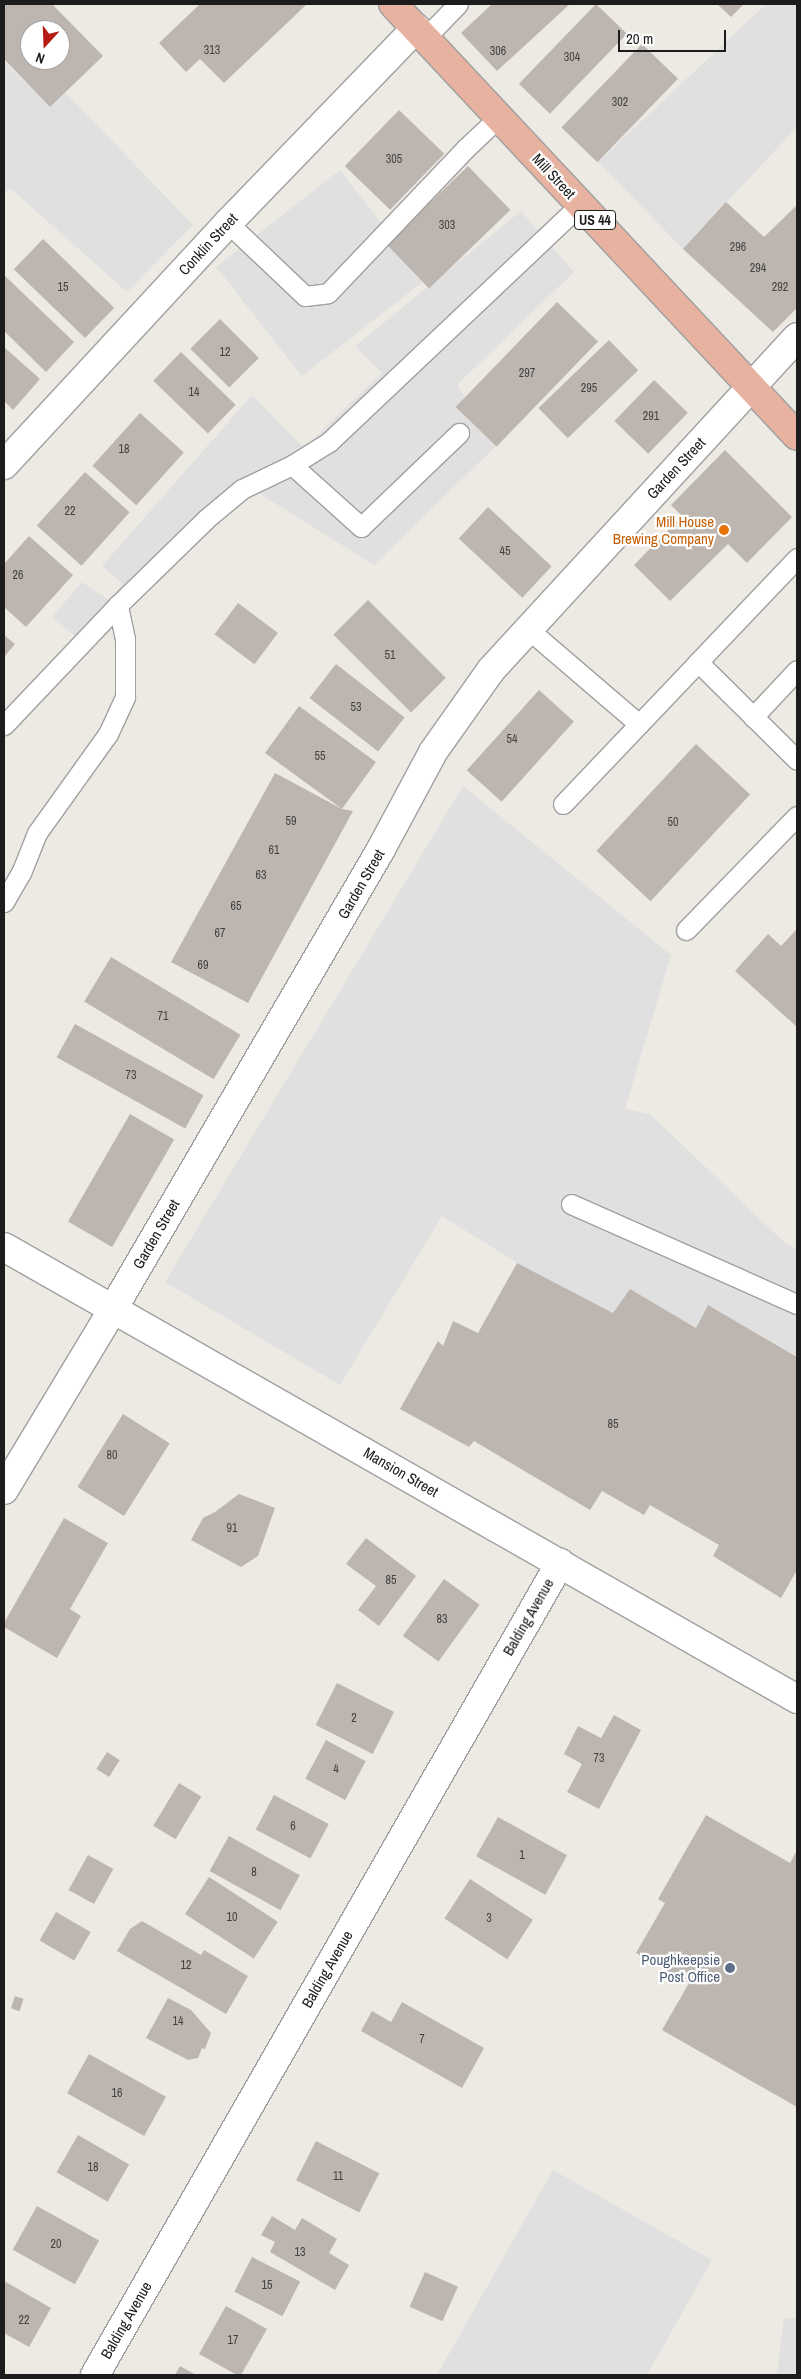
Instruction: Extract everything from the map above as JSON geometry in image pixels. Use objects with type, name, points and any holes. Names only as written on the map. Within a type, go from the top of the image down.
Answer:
[{"type":"highway","name":"Mill Street","points":[[408,17],[797,436]]},
{"type":"street","name":"Conklin Street","points":[[4,465],[228,223],[408,17]]},
{"type":"street","name":"Garden Street","points":[[4,1490],[113,1308],[380,851],[433,752],[491,670],[797,337]]},
{"type":"street","name":"Mansion Street","points":[[4,1246],[797,1699]]},
{"type":"street","name":"Balding Avenue","points":[[95,2375],[560,1563]]},
{"type":"lane","points":[[408,17],[458,4]]},
{"type":"lane","points":[[228,223],[305,296],[328,293],[466,148],[499,117]]},
{"type":"lane","points":[[4,725],[118,605],[206,519],[242,489],[292,465],[329,442],[581,204]]},
{"type":"lane","points":[[292,465],[361,527],[459,433]]},
{"type":"lane","points":[[563,804],[797,558]]},
{"type":"lane","points":[[4,902],[21,873],[37,833],[108,734],[125,697],[125,639],[118,605]]},
{"type":"lane","points":[[528,629],[639,724]]},
{"type":"lane","points":[[698,662],[797,760]]},
{"type":"lane","points":[[753,717],[797,670]]},
{"type":"lane","points":[[686,930],[797,816]]},
{"type":"lane","points":[[571,1204],[797,1304]]},
{"type":"shaded area","points":[[766,4],[797,4],[797,127],[683,249],[598,162]]},
{"type":"shaded area","points":[[4,62],[50,107],[65,92],[193,225],[127,292],[10,188],[4,193]]},
{"type":"shaded area","points":[[340,170],[426,280],[302,376],[216,267]]},
{"type":"shaded area","points":[[521,211],[574,272],[457,385],[496,446],[374,565],[254,490],[89,648],[52,617],[82,582],[110,601],[122,583],[102,566],[252,395],[304,448],[382,373],[355,346]]},
{"type":"shaded area","points":[[463,786],[671,955],[625,1109],[650,1114],[785,1243],[797,1249],[797,1356],[708,1305],[696,1328],[630,1289],[613,1313],[517,1263],[442,1216],[340,1385],[165,1282]]},
{"type":"shaded area","points":[[553,2170],[712,2260],[647,2375],[437,2375]]},
{"type":"shaded area","points":[[784,2318],[797,2319],[797,2375],[777,2375]]},
{"type":"building","points":[[4,4],[52,4],[68,20],[20,20],[20,70],[70,70],[70,22],[103,56],[50,107],[4,59]]},
{"type":"building","points":[[200,4],[307,4],[224,83],[200,59],[186,72],[159,43]]},
{"type":"building","points":[[492,4],[570,4],[497,71],[461,33]]},
{"type":"building","points":[[596,4],[627,34],[550,114],[519,84]]},
{"type":"building","points":[[717,4],[744,4],[731,17]]},
{"type":"building","points":[[642,44],[678,79],[597,162],[561,127]]},
{"type":"building","points":[[399,110],[444,154],[390,210],[345,166]]},
{"type":"building","points":[[468,166],[510,210],[429,288],[387,244]]},
{"type":"building","points":[[726,202],[764,237],[797,205],[797,308],[773,332],[683,249]]},
{"type":"building","points":[[43,239],[114,308],[85,338],[14,269]]},
{"type":"building","points":[[4,275],[74,342],[46,372],[4,331]]},
{"type":"building","points":[[557,302],[598,342],[497,447],[456,407]]},
{"type":"building","points":[[220,319],[259,358],[229,388],[190,349]]},
{"type":"building","points":[[609,340],[638,370],[568,438],[539,408]]},
{"type":"building","points":[[4,347],[40,379],[13,410],[4,401]]},
{"type":"building","points":[[181,352],[236,405],[208,434],[153,381]]},
{"type":"building","points":[[654,380],[688,413],[648,454],[614,421]]},
{"type":"building","points":[[140,413],[184,452],[136,505],[92,466]]},
{"type":"building","name":"Mill House Brewing Company","points":[[725,450],[792,517],[747,563],[728,544],[670,601],[634,565],[682,516],[671,505]]},
{"type":"building","points":[[85,472],[130,512],[81,566],[37,526]]},
{"type":"building","points":[[488,507],[552,566],[522,598],[459,538]]},
{"type":"building","points":[[29,536],[73,575],[26,627],[4,607],[4,564]]},
{"type":"building","points":[[368,600],[446,678],[411,712],[333,635]]},
{"type":"building","points":[[238,603],[278,633],[254,664],[215,634]]},
{"type":"building","points":[[4,635],[15,644],[4,657]]},
{"type":"building","points":[[336,664],[405,718],[378,751],[310,698]]},
{"type":"building","points":[[539,690],[574,721],[502,802],[467,770]]},
{"type":"building","points":[[299,706],[376,762],[342,809],[265,753]]},
{"type":"building","points":[[696,744],[750,794],[651,901],[596,851]]},
{"type":"building","points":[[275,773],[342,809],[353,811],[248,1003],[171,962]]},
{"type":"building","points":[[797,929],[797,1027],[735,971],[768,934],[781,946]]},
{"type":"building","points":[[111,957],[240,1035],[214,1079],[84,1002]]},
{"type":"building","points":[[75,1024],[204,1095],[185,1129],[57,1057]]},
{"type":"building","points":[[130,1114],[174,1140],[112,1247],[68,1221]]},
{"type":"building","points":[[517,1263],[613,1313],[630,1289],[696,1328],[708,1305],[797,1357],[797,1570],[781,1598],[713,1556],[719,1545],[650,1505],[644,1515],[602,1491],[590,1510],[474,1441],[469,1447],[400,1409],[438,1341],[443,1346],[453,1321],[478,1333]]},
{"type":"building","points":[[123,1414],[170,1443],[124,1516],[77,1487]]},
{"type":"building","points":[[239,1494],[275,1508],[258,1556],[241,1567],[191,1540],[203,1518],[215,1512]]},
{"type":"building","points":[[64,1518],[108,1543],[70,1609],[81,1616],[57,1658],[4,1627],[4,1623]]},
{"type":"building","points":[[366,1538],[416,1576],[379,1626],[358,1610],[376,1586],[346,1564]]},
{"type":"building","points":[[444,1579],[480,1605],[438,1661],[403,1636]]},
{"type":"building","points":[[337,1683],[394,1712],[373,1754],[316,1725]]},
{"type":"building","points":[[614,1715],[641,1730],[599,1809],[567,1792],[582,1764],[564,1754],[578,1726],[601,1738]]},
{"type":"building","points":[[326,1740],[366,1761],[345,1800],[305,1779]]},
{"type":"building","points":[[107,1752],[120,1760],[109,1777],[96,1769]]},
{"type":"building","points":[[179,1783],[201,1796],[176,1839],[153,1826]]},
{"type":"building","points":[[274,1795],[329,1824],[310,1859],[256,1829]]},
{"type":"building","name":"Poughkeepsie Post Office","points":[[706,1815],[790,1863],[797,1850],[797,2107],[662,2030],[689,1983],[636,1953],[665,1903],[658,1899]]},
{"type":"building","points":[[498,1817],[567,1855],[545,1895],[476,1856]]},
{"type":"building","points":[[229,1836],[300,1875],[280,1910],[210,1871]]},
{"type":"building","points":[[88,1855],[113,1869],[94,1904],[69,1890]]},
{"type":"building","points":[[209,1877],[278,1922],[254,1959],[185,1914]]},
{"type":"building","points":[[470,1879],[533,1920],[507,1959],[444,1918]]},
{"type":"building","points":[[56,1912],[91,1932],[74,1961],[40,1941]]},
{"type":"building","points":[[142,1921],[201,1955],[204,1950],[248,1976],[226,2014],[117,1951],[130,1929]]},
{"type":"building","points":[[15,1996],[24,1999],[20,2011],[11,2008]]},
{"type":"building","points":[[168,1998],[191,2010],[211,2033],[205,2049],[202,2048],[198,2058],[188,2060],[146,2038]]},
{"type":"building","points":[[402,2002],[484,2048],[462,2088],[361,2031],[372,2011],[391,2022]]},
{"type":"building","points":[[89,2054],[166,2097],[144,2136],[67,2093]]},
{"type":"building","points":[[78,2135],[129,2164],[108,2202],[57,2172]]},
{"type":"building","points":[[316,2141],[379,2173],[359,2212],[296,2180]]},
{"type":"building","points":[[37,2206],[99,2240],[75,2284],[13,2250]]},
{"type":"building","points":[[272,2216],[295,2230],[302,2218],[337,2239],[329,2253],[349,2265],[335,2290],[270,2252],[275,2242],[261,2235]]},
{"type":"building","points":[[252,2257],[300,2282],[282,2316],[234,2292]]},
{"type":"building","points":[[425,2272],[458,2287],[442,2321],[410,2307]]},
{"type":"building","points":[[4,2281],[51,2308],[29,2347],[4,2333]]},
{"type":"building","points":[[226,2306],[267,2329],[241,2375],[237,2375],[199,2354]]},
{"type":"building","points":[[180,2366],[196,2375],[175,2375]]},
{"type":"place","name":"Mill House Brewing Company","points":[[724,530]]},
{"type":"place","name":"Poughkeepsie Post Office","points":[[730,1968]]}]
